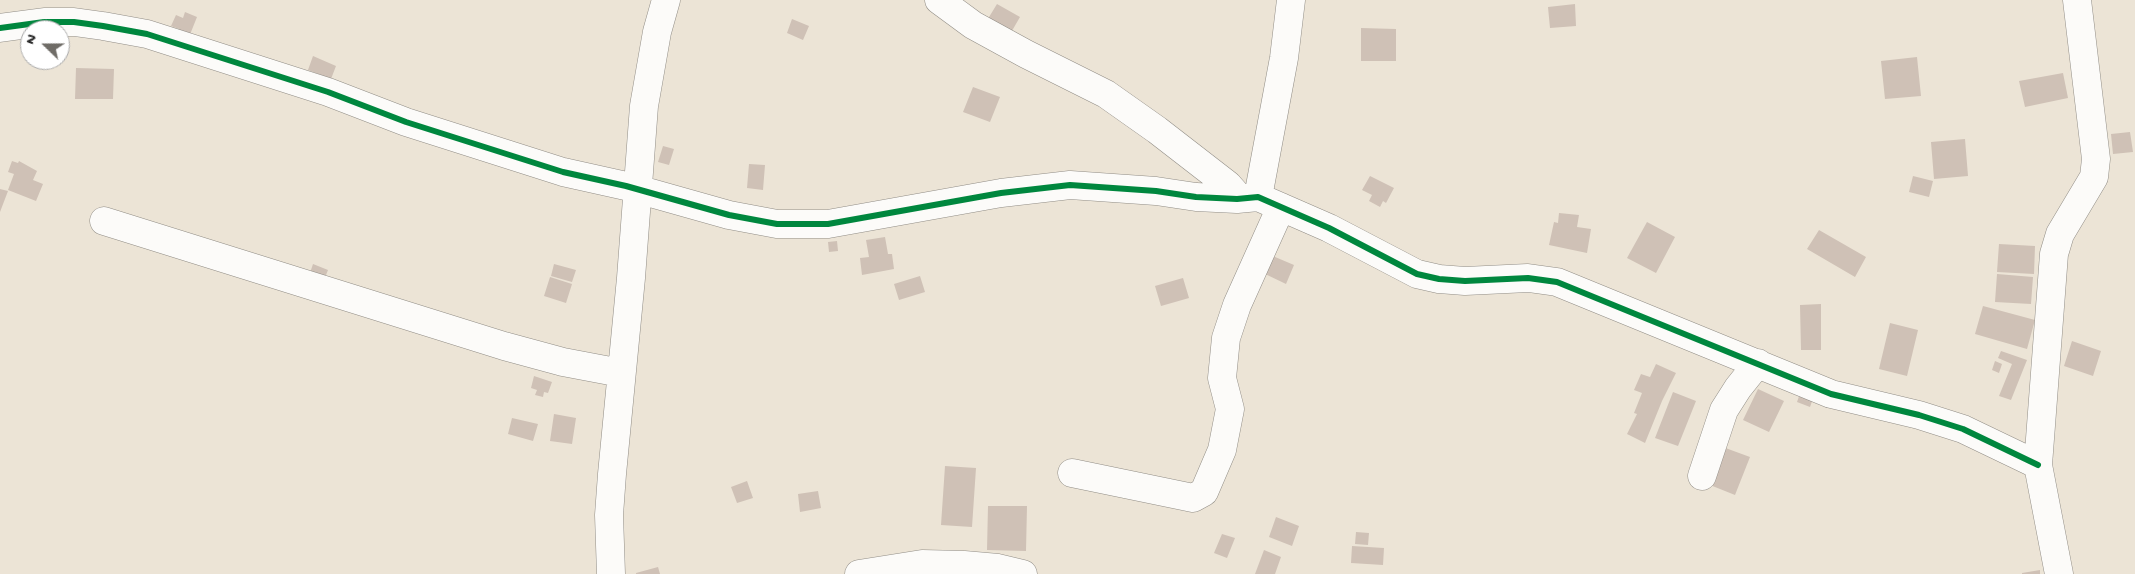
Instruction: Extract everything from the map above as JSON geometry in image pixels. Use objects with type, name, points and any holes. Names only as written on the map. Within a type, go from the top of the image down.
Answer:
[{"type":"street","points":[[611,574],[609,515],[644,106],[657,32],[666,0]]},
{"type":"street","points":[[939,0],[988,33],[1106,94],[1157,130],[1228,185],[1235,193],[1329,228],[1417,274],[1439,279],[1465,281],[1528,278],[1556,282],[1831,394],[1866,404],[1919,415],[1963,429],[2038,466]]},
{"type":"street","points":[[1072,473],[1193,498],[1204,492],[1222,450],[1230,409],[1222,378],[1226,338],[1237,305],[1259,201],[1284,58],[1292,0]]},
{"type":"street","points":[[2059,574],[2038,466],[2054,254],[2060,234],[2094,177],[2096,160],[2077,0]]},
{"type":"street","points":[[0,28],[44,22],[74,22],[147,34],[328,92],[406,122],[562,172],[638,190],[729,215],[777,224],[828,224],[1001,193],[1070,185],[1102,186],[1196,197],[1259,201]]},
{"type":"street","points":[[104,221],[478,338],[563,362],[621,373]]},
{"type":"street","points":[[1702,476],[1724,410],[1738,388],[1758,363]]},
{"type":"street","points":[[859,574],[922,564],[964,564],[998,568],[1023,574]]},
{"type":"building","points":[[997,4],[1020,17],[1009,36],[986,22]]},
{"type":"building","points":[[1575,4],[1576,26],[1550,28],[1548,7]]},
{"type":"building","points":[[185,12],[197,17],[189,37],[177,33],[179,29],[171,26],[176,15],[183,18]]},
{"type":"building","points":[[792,19],[809,26],[803,40],[787,33]]},
{"type":"building","points":[[1361,28],[1396,29],[1396,61],[1361,61]]},
{"type":"building","points":[[313,56],[336,66],[331,79],[308,70]]},
{"type":"building","points":[[1917,57],[1921,96],[1885,99],[1881,61]]},
{"type":"building","points":[[76,68],[114,69],[113,99],[75,99]]},
{"type":"building","points":[[2063,73],[2068,98],[2025,107],[2019,81]]},
{"type":"building","points":[[973,87],[1000,97],[990,122],[963,112]]},
{"type":"building","points":[[2130,132],[2133,152],[2113,154],[2111,134]]},
{"type":"building","points":[[1965,139],[1968,176],[1934,179],[1931,142]]},
{"type":"building","points":[[663,146],[674,149],[669,165],[658,162]]},
{"type":"building","points":[[12,161],[18,163],[19,161],[37,171],[33,180],[43,184],[36,201],[8,190],[14,174],[8,172]]},
{"type":"building","points":[[749,164],[765,165],[763,190],[747,188]]},
{"type":"building","points":[[1370,176],[1394,188],[1386,203],[1383,201],[1380,207],[1369,201],[1372,195],[1362,190]]},
{"type":"building","points":[[1913,176],[1933,181],[1929,197],[1909,192]]},
{"type":"building","points":[[0,189],[8,191],[0,212]]},
{"type":"building","points":[[1559,213],[1579,215],[1577,227],[1591,229],[1587,253],[1549,245],[1554,222],[1558,223]]},
{"type":"building","points":[[1647,222],[1675,237],[1656,273],[1627,258]]},
{"type":"building","points":[[1819,230],[1866,257],[1855,277],[1807,249]]},
{"type":"building","points":[[885,237],[888,254],[892,254],[894,269],[862,275],[860,258],[869,257],[866,240]]},
{"type":"building","points":[[837,241],[838,251],[829,252],[828,242]]},
{"type":"building","points":[[1999,244],[2035,246],[2034,274],[1997,272]]},
{"type":"building","points":[[1268,254],[1294,265],[1286,284],[1261,272]]},
{"type":"building","points":[[313,264],[328,270],[322,285],[308,279]]},
{"type":"building","points":[[554,264],[576,270],[572,282],[551,276]]},
{"type":"building","points":[[1997,274],[2033,277],[2031,304],[1995,302]]},
{"type":"building","points":[[920,276],[925,292],[899,300],[894,284]]},
{"type":"building","points":[[550,277],[572,284],[566,303],[544,296]]},
{"type":"building","points":[[1183,278],[1189,298],[1161,306],[1155,286]]},
{"type":"building","points":[[1821,304],[1821,350],[1801,350],[1800,305]]},
{"type":"building","points":[[1983,306],[2035,320],[2027,349],[1975,334]]},
{"type":"building","points":[[1890,323],[1918,330],[1907,376],[1879,369]]},
{"type":"building","points":[[2072,341],[2101,351],[2093,376],[2064,366]]},
{"type":"building","points":[[2001,351],[2027,360],[2011,400],[1999,396],[2012,364],[1998,358]]},
{"type":"building","points":[[1995,361],[2002,364],[1999,373],[1992,370]]},
{"type":"building","points":[[1656,364],[1676,373],[1645,443],[1627,434],[1637,414],[1634,413],[1642,393],[1634,390],[1641,374],[1650,377]]},
{"type":"building","points":[[534,376],[552,382],[548,393],[544,392],[543,397],[535,395],[537,390],[531,388]]},
{"type":"building","points":[[1802,388],[1815,393],[1810,407],[1797,402]]},
{"type":"building","points":[[1758,389],[1784,401],[1769,432],[1743,420]]},
{"type":"building","points":[[1673,392],[1696,401],[1678,446],[1655,438]]},
{"type":"building","points":[[554,414],[576,418],[572,444],[550,441]]},
{"type":"building","points":[[512,418],[538,424],[533,441],[508,434]]},
{"type":"building","points":[[1720,446],[1750,457],[1735,495],[1705,483]]},
{"type":"building","points":[[945,466],[976,468],[972,527],[941,525]]},
{"type":"building","points":[[747,481],[753,498],[737,503],[731,487]]},
{"type":"building","points":[[818,491],[821,508],[800,512],[798,494]]},
{"type":"building","points":[[988,506],[1027,506],[1026,551],[987,550]]},
{"type":"building","points":[[1276,517],[1299,526],[1292,546],[1269,537]]},
{"type":"building","points":[[1356,532],[1369,533],[1368,545],[1355,544]]},
{"type":"building","points":[[1222,534],[1235,538],[1227,558],[1214,553]]},
{"type":"building","points":[[1352,546],[1384,548],[1383,565],[1351,563]]},
{"type":"building","points":[[1264,550],[1281,557],[1275,574],[1255,574]]},
{"type":"building","points":[[658,567],[660,574],[636,574],[636,573]]},
{"type":"building","points":[[2040,570],[2040,574],[2022,574],[2022,573]]},
{"type":"cycle path","points":[[0,28],[44,22],[74,22],[147,34],[328,92],[406,122],[563,172],[626,186],[729,215],[777,224],[828,224],[1001,193],[1070,185],[1156,191],[1196,197],[1237,199],[1258,197],[1329,228],[1417,274],[1439,279],[1465,281],[1528,278],[1557,282],[1831,394],[1919,415],[1963,429],[2038,465]]}]
